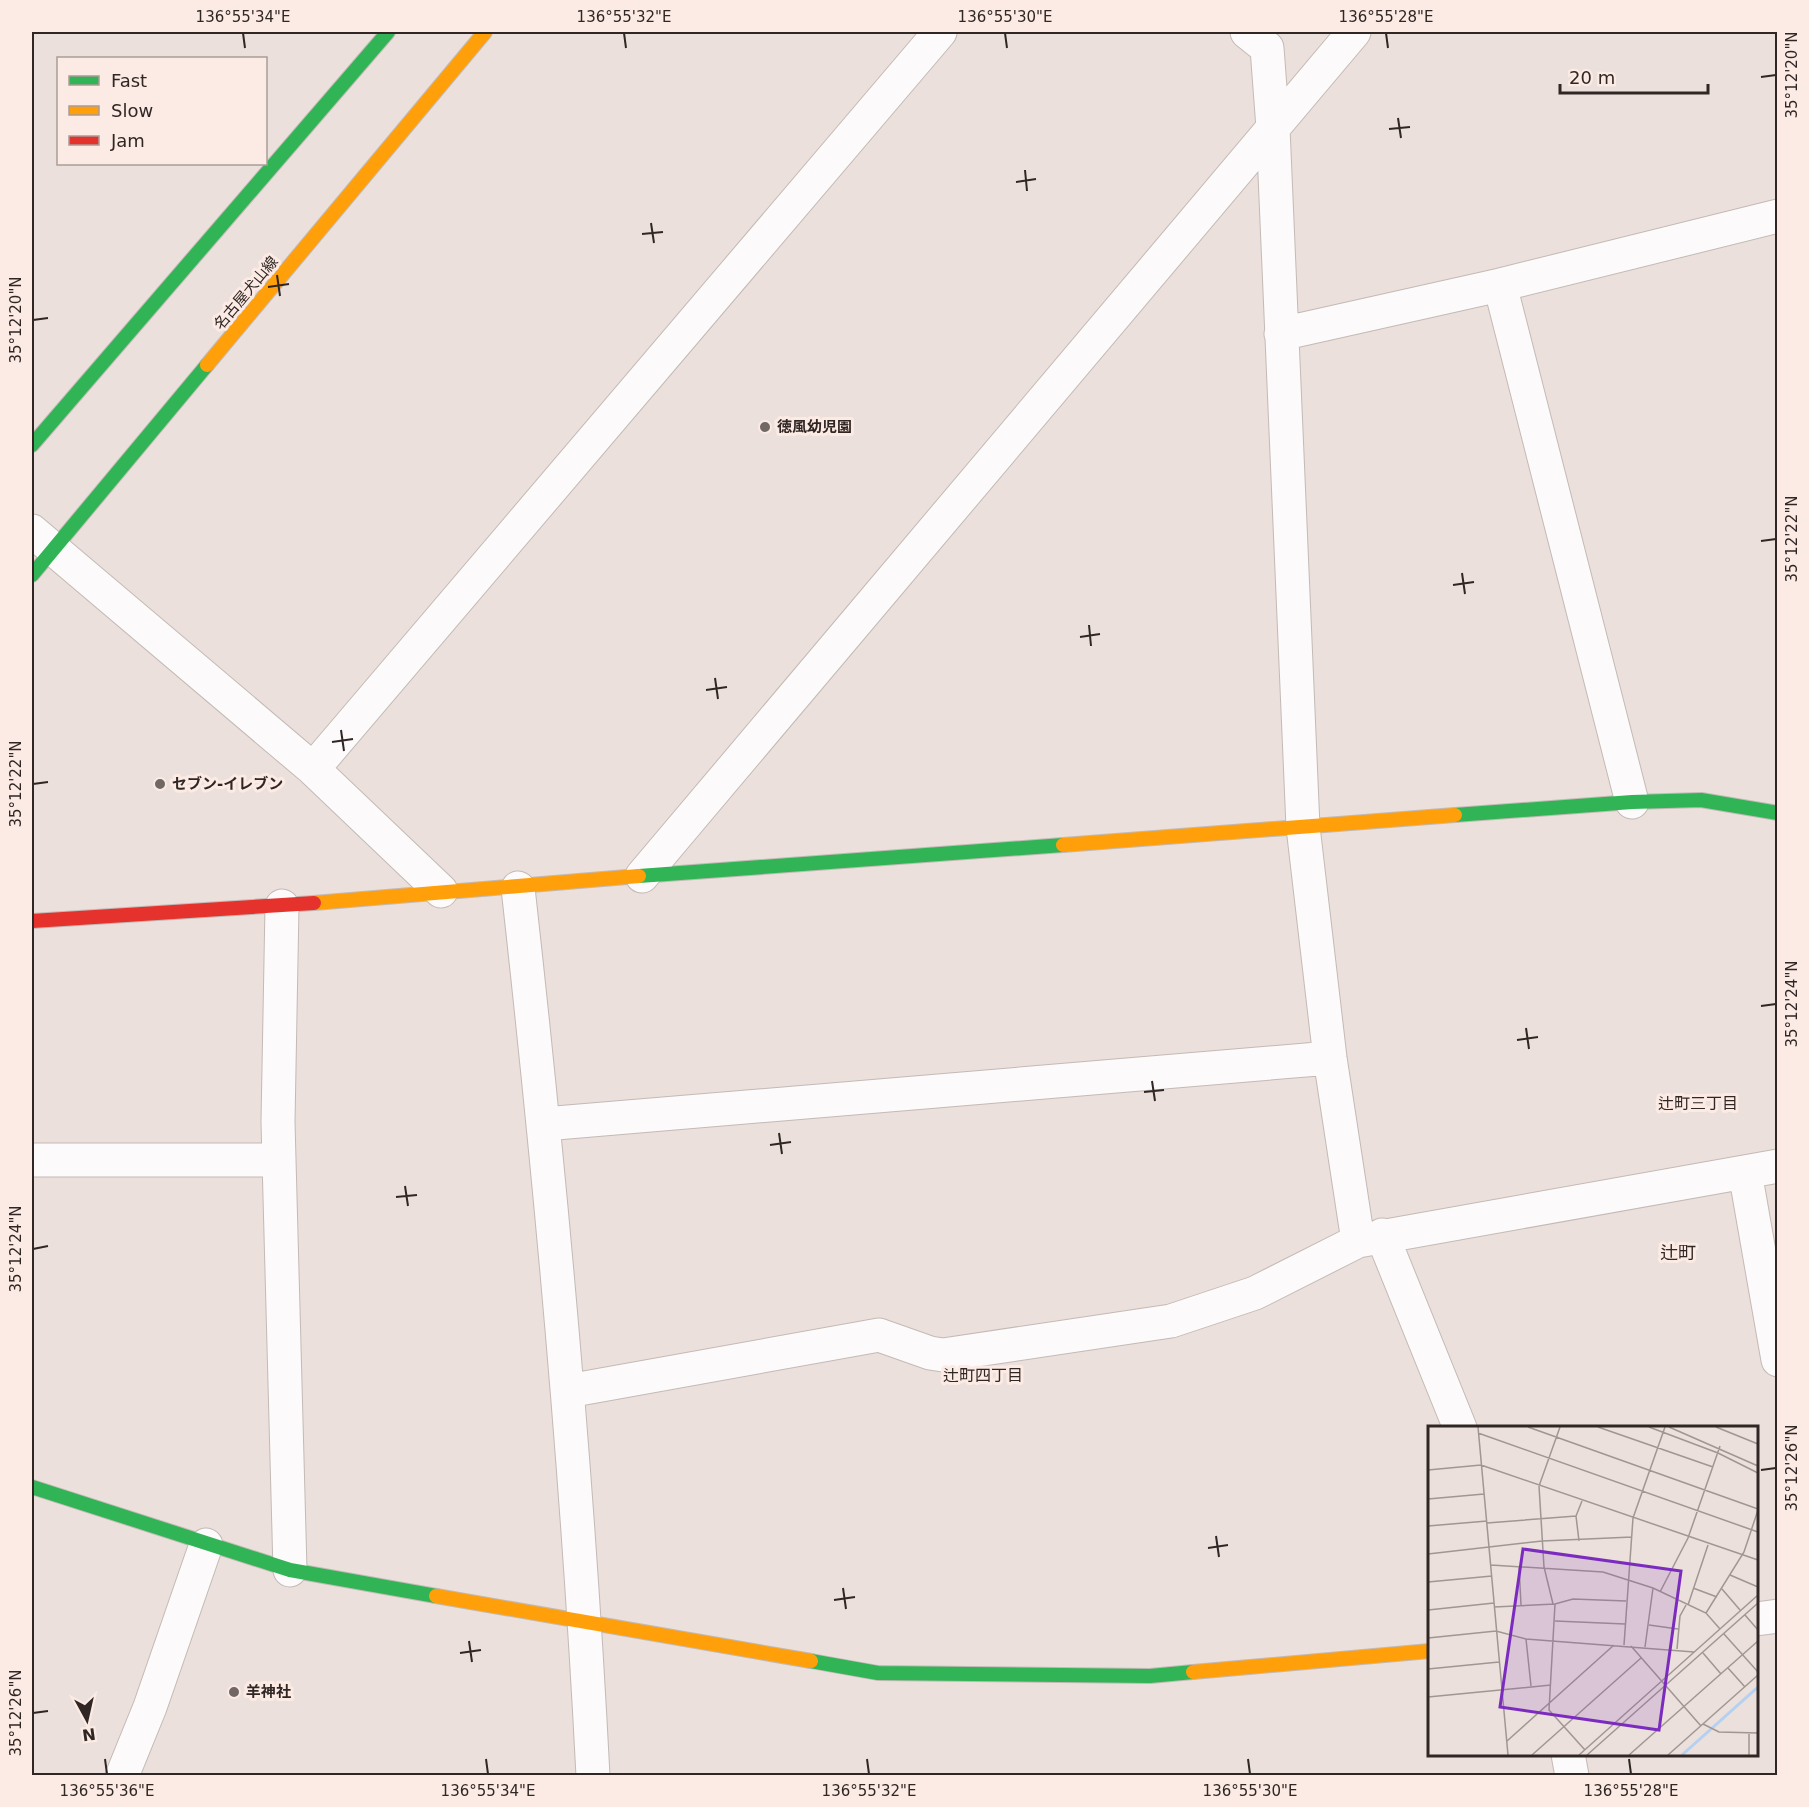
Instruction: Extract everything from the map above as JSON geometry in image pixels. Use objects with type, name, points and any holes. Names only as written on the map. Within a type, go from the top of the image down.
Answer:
[{"type":"street","points":[[32,445],[388,32]]},
{"type":"street","name":"名古屋犬山線","points":[[32,575],[43,540],[485,32]]},
{"type":"street","points":[[313,769],[940,32]]},
{"type":"street","points":[[1247,32],[1267,48],[1273,128],[1303,827],[1330,1058],[1370,1238],[1459,1426]]},
{"type":"street","points":[[642,876],[1354,32]]},
{"type":"street","points":[[1281,334],[1500,285],[1778,216]]},
{"type":"street","points":[[1500,285],[1632,802]]},
{"type":"street","points":[[43,540],[313,769],[441,891]]},
{"type":"street","points":[[32,921],[282,906],[441,891],[519,888],[642,876],[1632,802],[1701,800],[1778,813]]},
{"type":"street","points":[[519,888],[544,1124],[568,1391],[585,1622],[593,1776]]},
{"type":"street","points":[[282,906],[279,1160],[290,1570]]},
{"type":"street","points":[[544,1124],[1330,1058]]},
{"type":"street","points":[[32,1160],[279,1160]]},
{"type":"street","points":[[568,1391],[879,1335],[930,1353],[943,1355],[1171,1321],[1255,1293],[1370,1238],[1778,1166]]},
{"type":"street","points":[[1745,1172],[1778,1360]]},
{"type":"street","points":[[32,1487],[206,1545],[290,1570],[878,1673],[1150,1676],[1428,1651]]},
{"type":"street","points":[[122,1776],[150,1707],[206,1545]]},
{"type":"street","points":[[1758,1618],[1778,1616]]},
{"type":"street","points":[[1568,1756],[1572,1776]]},
{"type":"traffic: fast","points":[[32,445],[388,32]]},
{"type":"traffic: fast","points":[[32,575],[207,365]]},
{"type":"traffic: fast","points":[[1455,815],[1632,802],[1701,800],[1778,813]]},
{"type":"traffic: fast","points":[[639,876],[1063,845]]},
{"type":"traffic: fast","points":[[32,1487],[290,1570],[436,1596]]},
{"type":"traffic: fast","points":[[811,1661],[878,1673],[1150,1676],[1193,1672]]},
{"type":"traffic: slow","points":[[207,365],[485,32]]},
{"type":"traffic: slow","points":[[1063,845],[1455,815]]},
{"type":"traffic: slow","points":[[314,903],[639,876]]},
{"type":"traffic: slow","points":[[436,1596],[811,1661]]},
{"type":"traffic: slow","points":[[1193,1672],[1428,1651]]},
{"type":"traffic: jam","points":[[32,921],[314,903]]},
{"type":"place","name":"徳風幼児園","points":[[765,427]]},
{"type":"place","name":"セブン-イレブン","points":[[160,784]]},
{"type":"place","name":"羊神社","points":[[234,1692]]},
{"type":"district","name":"辻町三丁目","points":[[1698,1103]]},
{"type":"district","name":"辻町","points":[[1678,1252]]},
{"type":"district","name":"辻町四丁目","points":[[983,1375]]}]
